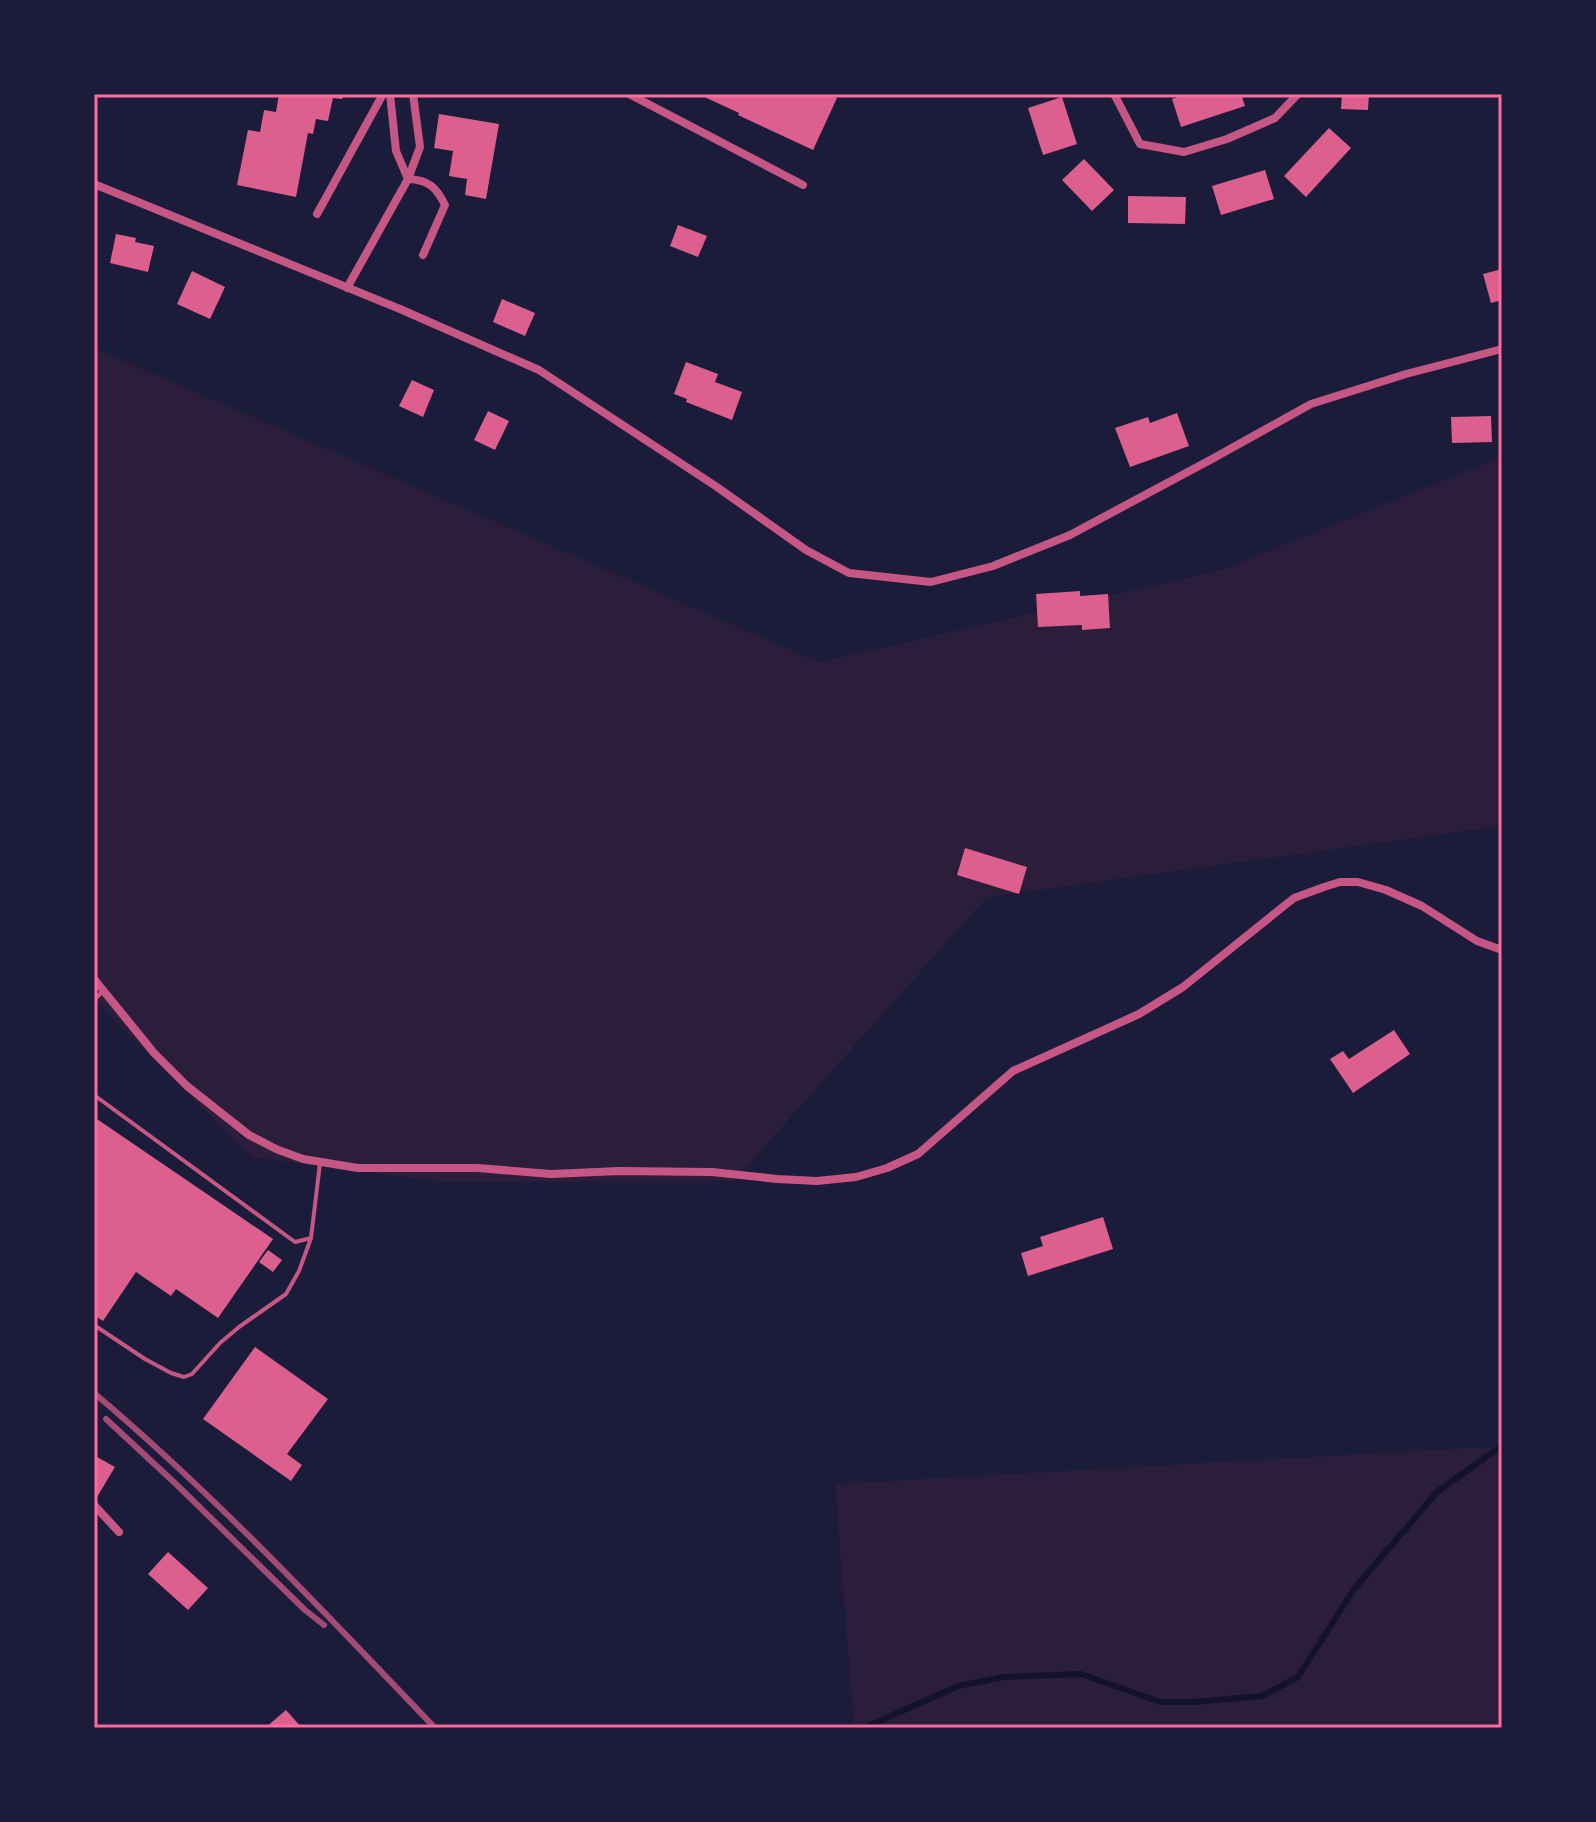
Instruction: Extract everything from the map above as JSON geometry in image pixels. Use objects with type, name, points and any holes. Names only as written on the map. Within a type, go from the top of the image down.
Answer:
[{"type":"street","points":[[317,214],[383,94]]},
{"type":"street","points":[[390,94],[396,151],[408,179]]},
{"type":"street","points":[[347,288],[408,179],[420,147],[413,94]]},
{"type":"street","points":[[629,94],[803,185]]},
{"type":"street","points":[[1114,94],[1140,144],[1184,152],[1227,139],[1275,118],[1298,94]]},
{"type":"street","points":[[408,179],[420,180],[438,190],[445,205],[423,255]]},
{"type":"street","points":[[94,184],[539,370],[705,479],[806,550],[849,573],[931,582],[993,566],[1070,535],[1311,404],[1406,374],[1502,349]]},
{"type":"street","points":[[94,979],[154,1053],[187,1086],[249,1135],[303,1159],[358,1168],[478,1168],[551,1174],[712,1172],[817,1181],[856,1177],[918,1154],[1013,1071],[1139,1014],[1183,987],[1294,898],[1324,887],[1340,882],[1358,882],[1386,890],[1422,906],[1477,941],[1502,950]]},
{"type":"street","points":[[94,1505],[119,1532]]},
{"type":"lane","points":[[94,1000],[103,990]]},
{"type":"lane","points":[[94,1095],[295,1242],[311,1238]]},
{"type":"lane","points":[[94,1325],[171,1373],[184,1377],[192,1374],[220,1343],[286,1294],[299,1271],[311,1238],[320,1163]]},
{"type":"shaded area","points":[[94,348],[819,662],[1221,570],[1502,457],[1502,826],[987,897],[734,1181],[442,1182],[252,1157],[94,1000]]},
{"type":"shaded area","points":[[1502,1446],[1502,1728],[854,1728],[835,1484]]},
{"type":"building","points":[[279,94],[344,94],[342,99],[333,98],[328,121],[316,119],[313,134],[308,133],[296,197],[237,185],[248,130],[260,132],[264,110],[276,112]]},
{"type":"building","points":[[698,94],[829,94],[837,98],[813,150]]},
{"type":"building","points":[[1187,94],[1241,94],[1245,106],[1181,127],[1172,99]]},
{"type":"building","points":[[1342,94],[1369,94],[1368,110],[1341,109]]},
{"type":"building","points":[[1062,97],[1077,144],[1043,155],[1028,108]]},
{"type":"building","points":[[439,114],[499,124],[486,199],[465,195],[467,179],[449,176],[453,151],[434,148]]},
{"type":"building","points":[[1329,128],[1351,148],[1306,197],[1284,176]]},
{"type":"building","points":[[1084,159],[1114,190],[1092,211],[1062,180]]},
{"type":"building","points":[[1265,170],[1274,199],[1221,215],[1212,186]]},
{"type":"building","points":[[1128,196],[1186,197],[1185,224],[1128,223]]},
{"type":"building","points":[[678,225],[707,236],[698,257],[670,246]]},
{"type":"building","points":[[116,234],[154,246],[148,272],[110,263]]},
{"type":"building","points":[[1502,269],[1502,300],[1491,303],[1483,274]]},
{"type":"building","points":[[192,271],[225,287],[210,319],[177,304]]},
{"type":"building","points":[[502,299],[535,313],[525,336],[493,322]]},
{"type":"building","points":[[686,362],[718,374],[715,382],[742,392],[732,420],[674,394]]},
{"type":"building","points":[[412,380],[434,390],[423,417],[399,406]]},
{"type":"building","points":[[488,411],[509,421],[495,450],[474,440]]},
{"type":"building","points":[[1177,413],[1189,446],[1130,467],[1115,428],[1148,417],[1150,423]]},
{"type":"building","points":[[1491,416],[1492,442],[1452,443],[1451,417]]},
{"type":"building","points":[[1080,591],[1080,596],[1108,594],[1110,628],[1082,630],[1082,625],[1038,627],[1036,594]]},
{"type":"building","points":[[965,848],[1027,867],[1019,894],[957,875]]},
{"type":"building","points":[[1394,1030],[1410,1054],[1353,1093],[1330,1059],[1343,1051],[1349,1059]]},
{"type":"building","points":[[94,1117],[273,1239],[218,1318],[176,1289],[171,1296],[136,1272],[103,1321],[94,1315]]},
{"type":"building","points":[[1103,1217],[1113,1249],[1028,1276],[1021,1253],[1043,1246],[1040,1237]]},
{"type":"building","points":[[268,1250],[282,1260],[273,1272],[259,1262]]},
{"type":"building","points":[[255,1347],[328,1399],[287,1454],[302,1465],[291,1481],[203,1419]]},
{"type":"building","points":[[97,1457],[115,1467],[97,1497],[94,1496],[94,1461]]},
{"type":"building","points":[[168,1552],[208,1588],[188,1610],[148,1574]]},
{"type":"building","points":[[286,1710],[302,1728],[265,1728]]},
{"type":"waterway","points":[[864,1728],[958,1686],[1004,1677],[1081,1674],[1160,1702],[1262,1696],[1298,1677],[1354,1589],[1438,1491],[1502,1446]]},
{"type":"railway","points":[[94,1393],[227,1514],[435,1728]]},
{"type":"railway","points":[[106,1419],[324,1625]]}]
